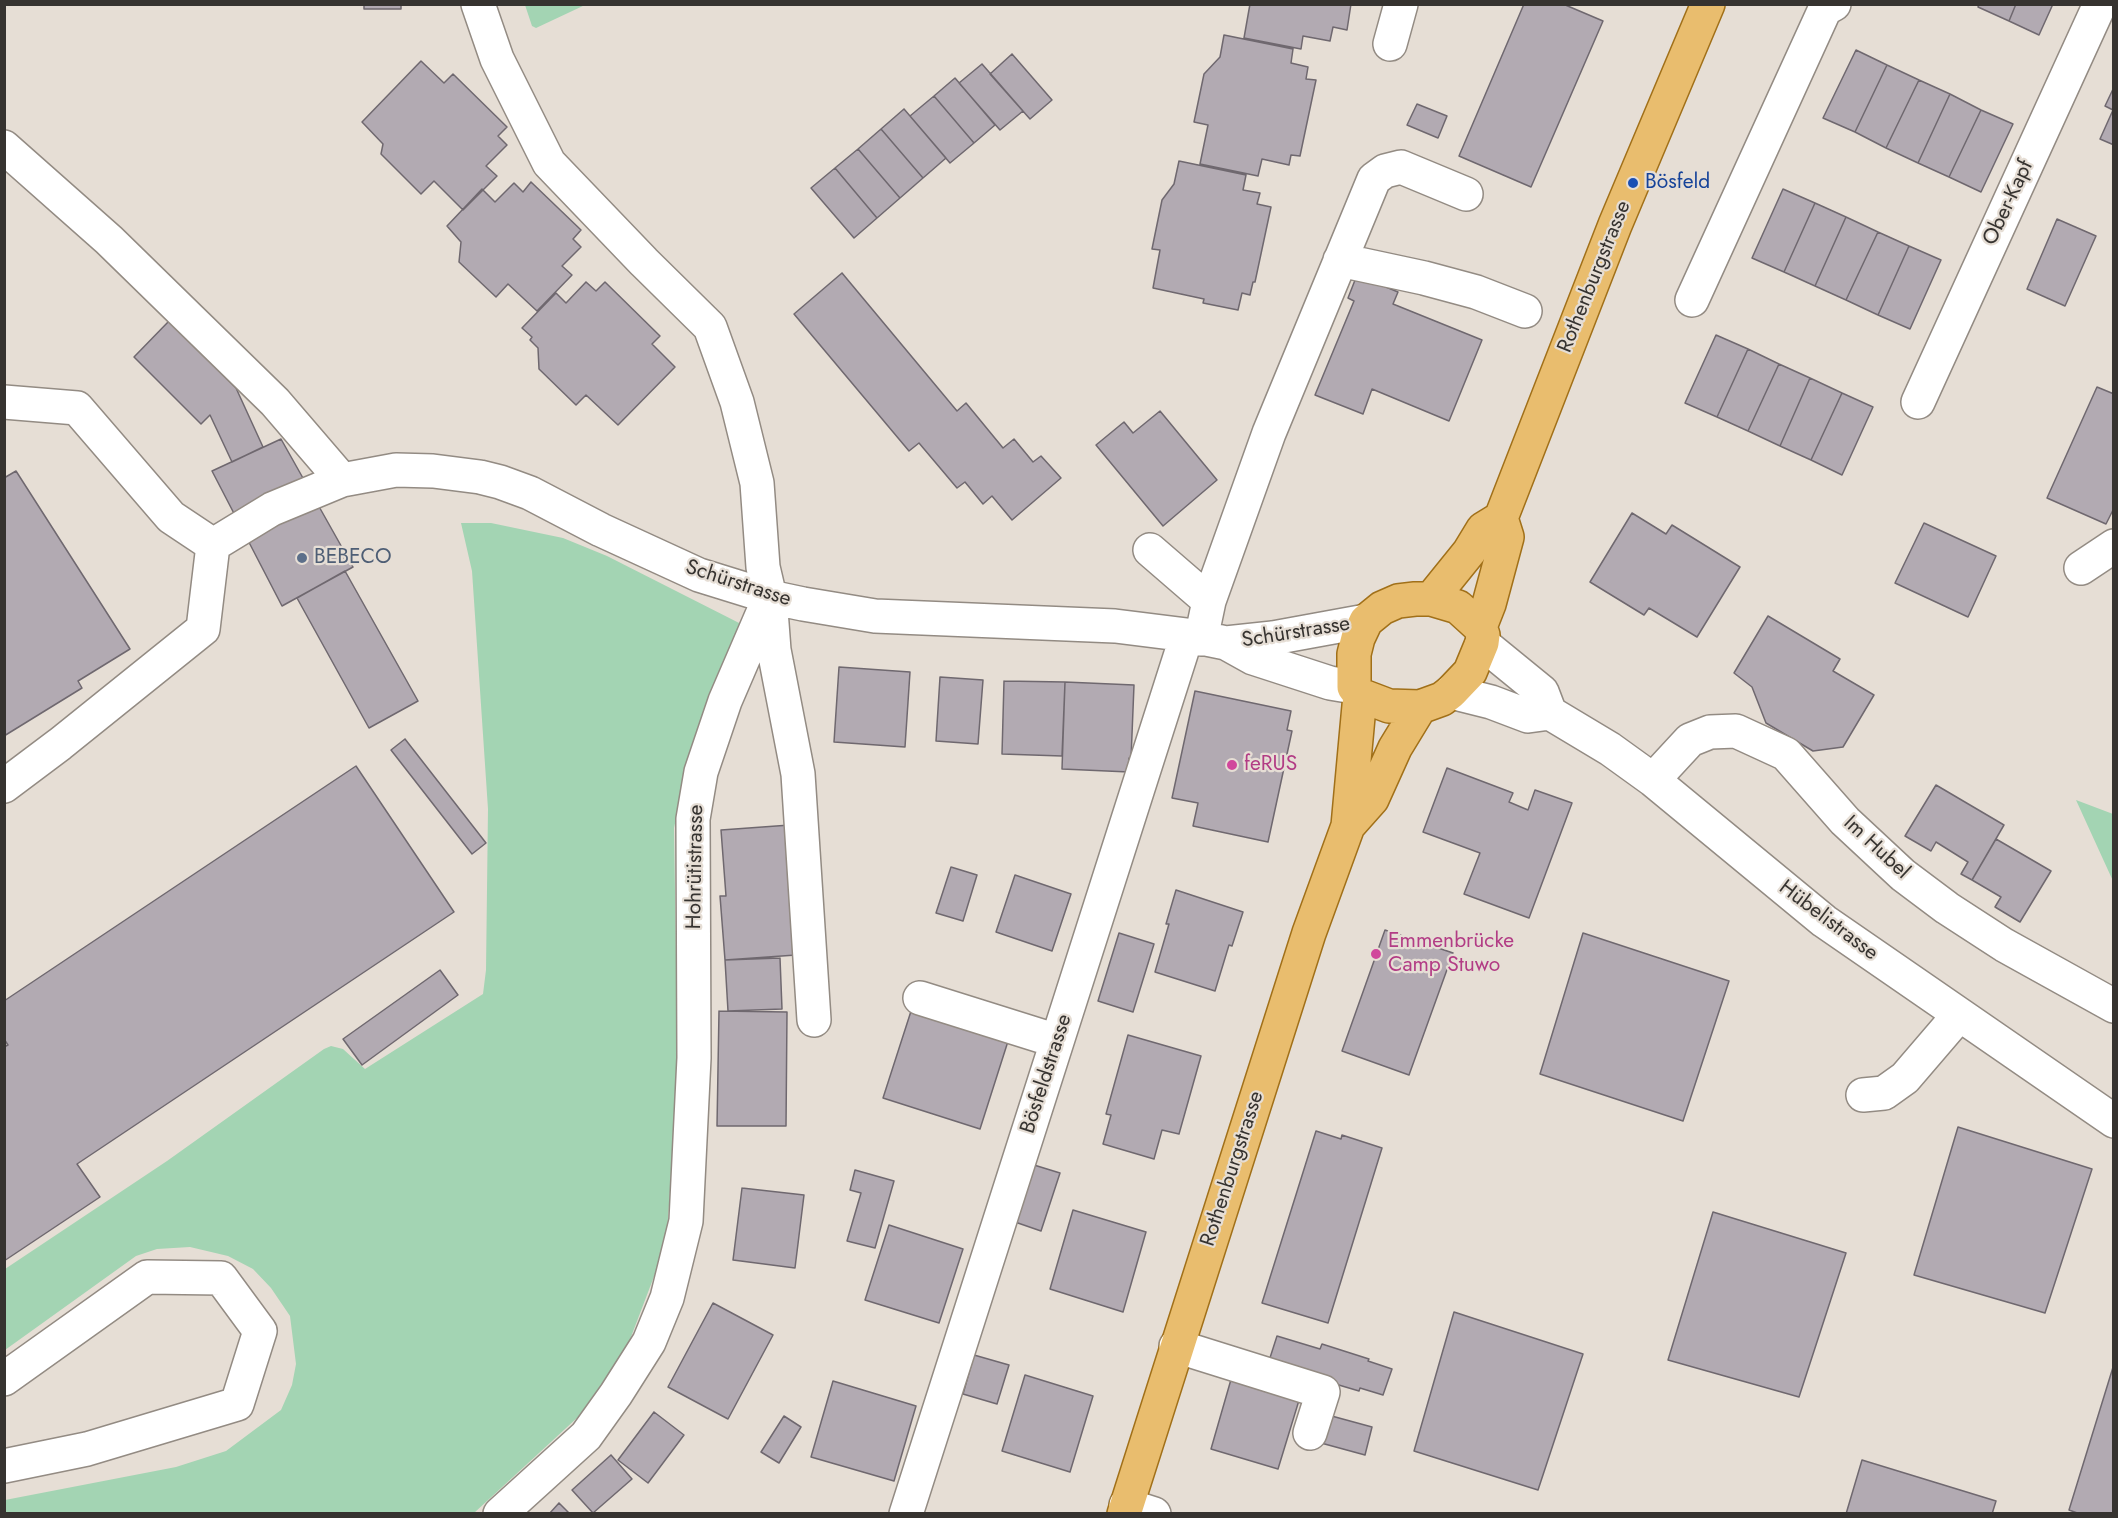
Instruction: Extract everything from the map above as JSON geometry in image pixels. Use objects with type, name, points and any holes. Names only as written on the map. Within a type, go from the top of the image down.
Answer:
[{"type":"main road","name":"Rothenburgstrasse","points":[[1481,635],[1506,537],[1501,518],[1615,225],[1708,4]]},
{"type":"main road","name":"Rothenburgstrasse","points":[[1431,599],[1469,552],[1483,529],[1501,518]]},
{"type":"main road","points":[[1431,599],[1458,607],[1481,635],[1470,672],[1442,699],[1420,707],[1389,706],[1357,691],[1356,646],[1366,621],[1382,608],[1398,601],[1431,599]]},
{"type":"main road","name":"Rothenburgstrasse","points":[[1135,1511],[1176,1346],[1309,933],[1348,826],[1357,691]]},
{"type":"main road","name":"Rothenburgstrasse","points":[[1348,826],[1372,799],[1395,748],[1420,707]]},
{"type":"street","points":[[478,4],[497,59],[549,163],[644,262],[711,327],[738,402],[757,483],[763,567],[770,597],[774,650],[798,774],[814,1020]]},
{"type":"street","points":[[1390,44],[1401,4]]},
{"type":"street","points":[[1692,300],[1825,9],[1834,4]]},
{"type":"street","name":"Ober-Kapf","points":[[1918,402],[2100,4]]},
{"type":"street","points":[[4,147],[109,240],[275,402],[342,480]]},
{"type":"street","name":"Bösfeldstrasse","points":[[906,1514],[1058,1041],[1205,639],[1209,601],[1269,433],[1374,179],[1385,171],[1401,167],[1466,194]]},
{"type":"street","points":[[1340,260],[1466,289],[1525,311]]},
{"type":"street","points":[[4,402],[77,408],[171,517],[213,545],[203,629],[4,786]]},
{"type":"street","name":"Schürstrasse","points":[[213,545],[272,509],[342,480],[396,470],[433,471],[480,477],[530,493],[601,530],[699,575],[770,597],[875,616],[1115,626],[1205,639],[1273,639],[1366,621]]},
{"type":"street","points":[[2081,568],[2114,546]]},
{"type":"street","points":[[1150,550],[1209,601]]},
{"type":"street","name":"Hohrütistrasse","points":[[500,1514],[586,1436],[649,1342],[667,1298],[686,1221],[694,1058],[693,819],[701,772],[725,701],[770,597]]},
{"type":"street","name":"Hübelistrasse","points":[[1481,635],[1542,692],[1550,712],[1610,749],[1653,780],[1824,921],[2114,1120]]},
{"type":"street","name":"Schürstrasse","points":[[1205,639],[1253,658],[1357,691]]},
{"type":"street","points":[[1451,692],[1491,702],[1528,716],[1550,712]]},
{"type":"street","name":"Im Hubel","points":[[1653,780],[1690,740],[1710,732],[1737,730],[1786,754],[1845,821],[1903,875],[1965,921],[2082,990],[2114,1006]]},
{"type":"street","points":[[920,998],[1058,1041]]},
{"type":"street","points":[[1863,1095],[1884,1093],[1905,1078],[1959,1015]]},
{"type":"street","points":[[4,1378],[147,1277],[220,1278],[260,1331],[237,1404],[87,1449],[4,1466]]},
{"type":"street","points":[[1176,1346],[1323,1392],[1310,1433]]},
{"type":"green space","points":[[525,4],[585,5],[536,28],[532,26]]},
{"type":"green space","points":[[461,523],[491,523],[563,538],[607,556],[747,627],[706,706],[685,776],[674,828],[678,1083],[666,1245],[626,1350],[578,1417],[474,1513],[5,1513],[5,1500],[176,1467],[226,1451],[281,1410],[292,1385],[296,1364],[290,1316],[271,1288],[253,1269],[228,1256],[190,1247],[157,1249],[136,1256],[5,1350],[5,1269],[167,1161],[324,1049],[331,1046],[343,1049],[365,1069],[483,994],[486,970],[488,809],[472,571]]},
{"type":"green space","points":[[2076,800],[2113,814],[2113,881]]},
{"type":"building","points":[[364,4],[401,4],[401,9],[364,9]]},
{"type":"building","points":[[1250,4],[1351,4],[1347,30],[1333,27],[1330,41],[1303,36],[1301,49],[1244,38]]},
{"type":"building","points":[[1524,4],[1563,4],[1603,21],[1531,187],[1459,156]]},
{"type":"building","points":[[1979,4],[2016,4],[2009,21],[1978,7]]},
{"type":"building","points":[[2016,4],[2053,4],[2039,35],[2009,21]]},
{"type":"building","points":[[1224,35],[1293,49],[1291,63],[1308,67],[1306,79],[1316,80],[1300,156],[1291,155],[1289,165],[1262,159],[1258,176],[1200,164],[1208,125],[1194,122],[1204,74],[1220,57]]},
{"type":"building","points":[[1856,50],[1887,65],[1855,132],[1823,118]]},
{"type":"building","points":[[1012,54],[1052,100],[1030,119],[990,74]]},
{"type":"building","points":[[421,61],[444,83],[453,74],[507,127],[498,136],[507,145],[486,166],[497,176],[463,210],[434,181],[421,194],[381,154],[383,144],[362,122]]},
{"type":"building","points":[[982,64],[1023,111],[1000,130],[959,83]]},
{"type":"building","points":[[1887,65],[1919,80],[1886,148],[1855,132]]},
{"type":"building","points":[[955,78],[995,125],[974,143],[934,96]]},
{"type":"building","points":[[1919,80],[1950,94],[1918,163],[1886,148]]},
{"type":"building","points":[[2114,87],[2114,145],[2100,139],[2113,110],[2105,106]]},
{"type":"building","points":[[1950,94],[1981,110],[1949,177],[1918,163]]},
{"type":"building","points":[[934,96],[974,143],[950,163],[910,116]]},
{"type":"building","points":[[1417,104],[1447,116],[1438,138],[1407,125]]},
{"type":"building","points":[[904,109],[946,158],[923,178],[881,129]]},
{"type":"building","points":[[1981,110],[2013,124],[1981,192],[1949,177]]},
{"type":"building","points":[[881,129],[923,178],[900,198],[858,149]]},
{"type":"building","points":[[858,149],[900,198],[877,218],[835,168]]},
{"type":"building","points":[[1179,161],[1246,175],[1243,190],[1260,193],[1257,204],[1271,207],[1255,282],[1253,282],[1250,295],[1242,293],[1238,310],[1203,303],[1204,299],[1153,288],[1160,250],[1152,249],[1162,200],[1174,184]]},
{"type":"building","points":[[835,168],[877,218],[854,238],[811,188]]},
{"type":"building","points":[[531,182],[581,230],[573,239],[581,247],[562,266],[572,275],[537,311],[508,284],[496,297],[459,262],[461,242],[447,226],[482,189],[495,202],[514,183],[523,192]]},
{"type":"building","points":[[1783,189],[1815,203],[1784,272],[1752,258]]},
{"type":"building","points":[[1815,203],[1846,217],[1815,286],[1784,272]]},
{"type":"building","points":[[1846,217],[1878,232],[1846,300],[1815,286]]},
{"type":"building","points":[[2057,219],[2096,236],[2065,306],[2027,289]]},
{"type":"building","points":[[1878,232],[1909,246],[1878,315],[1846,300]]},
{"type":"building","points":[[1909,246],[1941,260],[1910,329],[1878,315]]},
{"type":"building","points":[[842,273],[957,411],[966,403],[1003,448],[1014,439],[1033,462],[1041,456],[1061,478],[1012,520],[992,496],[983,504],[965,482],[957,488],[919,443],[909,451],[794,314]]},
{"type":"building","points":[[1357,275],[1398,292],[1393,304],[1482,340],[1449,421],[1372,389],[1363,414],[1315,395],[1354,301],[1348,298]]},
{"type":"building","points":[[586,282],[596,291],[605,282],[660,336],[652,344],[675,367],[618,425],[586,395],[576,405],[539,369],[538,348],[530,340],[532,337],[522,328],[556,293],[566,303]]},
{"type":"building","points":[[169,321],[236,388],[263,447],[232,462],[210,415],[201,424],[134,357]]},
{"type":"building","points":[[1716,335],[1748,349],[1717,417],[1685,403]]},
{"type":"building","points":[[1748,349],[1779,364],[1748,431],[1717,417]]},
{"type":"building","points":[[1779,364],[1810,378],[1780,446],[1748,431]]},
{"type":"building","points":[[1810,378],[1842,393],[1811,460],[1780,446]]},
{"type":"building","points":[[2097,387],[2114,394],[2114,508],[2106,524],[2047,498]]},
{"type":"building","points":[[1842,393],[1873,407],[1842,475],[1811,460]]},
{"type":"building","points":[[1160,411],[1217,480],[1163,526],[1096,445],[1124,422],[1133,433]]},
{"type":"building","points":[[281,439],[353,567],[282,606],[212,471]]},
{"type":"building","points":[[16,471],[130,649],[78,681],[82,688],[4,736],[4,478]]},
{"type":"building","points":[[1632,513],[1666,534],[1672,525],[1740,567],[1697,637],[1649,608],[1644,615],[1590,582]]},
{"type":"building","points":[[1924,523],[1996,556],[1968,617],[1895,583]]},
{"type":"building","points":[[345,571],[418,701],[369,728],[297,598]]},
{"type":"building","points":[[1768,616],[1840,659],[1833,671],[1874,695],[1843,747],[1813,751],[1766,723],[1752,687],[1734,673]]},
{"type":"building","points":[[839,667],[910,672],[905,747],[834,742]]},
{"type":"building","points":[[940,677],[983,680],[978,744],[936,741]]},
{"type":"building","points":[[1004,681],[1065,682],[1062,756],[1002,754]]},
{"type":"building","points":[[1065,682],[1134,685],[1129,772],[1062,769]]},
{"type":"building","name":"feRUS","points":[[1195,691],[1291,711],[1287,730],[1292,731],[1268,842],[1193,826],[1198,803],[1172,798]]},
{"type":"building","points":[[405,739],[486,843],[472,854],[391,750]]},
{"type":"building","points":[[356,766],[454,912],[77,1164],[100,1197],[4,1261],[4,1047],[8,1045],[4,1039],[4,1001]]},
{"type":"building","points":[[1447,768],[1513,793],[1509,802],[1528,810],[1535,790],[1572,803],[1529,918],[1464,894],[1480,853],[1423,832]]},
{"type":"building","points":[[1936,785],[2004,825],[1972,880],[1961,874],[1968,862],[1936,842],[1931,851],[1905,836]]},
{"type":"building","points":[[790,825],[796,955],[725,960],[720,896],[726,896],[721,830]]},
{"type":"building","points":[[1996,839],[2051,871],[2020,922],[1995,907],[2001,897],[1972,880]]},
{"type":"building","points":[[951,867],[977,875],[963,921],[936,913]]},
{"type":"building","points":[[1015,875],[1071,894],[1052,951],[996,932]]},
{"type":"building","points":[[1176,890],[1243,912],[1232,946],[1229,945],[1215,991],[1155,972]]},
{"type":"building","points":[[1385,930],[1453,953],[1409,1075],[1342,1051]]},
{"type":"building","points":[[1119,933],[1154,944],[1133,1012],[1098,1001]]},
{"type":"building","points":[[1583,933],[1729,981],[1683,1121],[1540,1074]]},
{"type":"building","points":[[780,958],[782,1009],[728,1011],[725,960]]},
{"type":"building","points":[[440,970],[458,995],[362,1065],[343,1039]]},
{"type":"building","points":[[913,1005],[1010,1035],[980,1129],[883,1098]]},
{"type":"building","points":[[719,1011],[787,1012],[786,1126],[717,1126]]},
{"type":"building","points":[[1128,1035],[1201,1056],[1179,1134],[1162,1130],[1154,1159],[1103,1144],[1111,1115],[1106,1114]]},
{"type":"building","points":[[1958,1127],[2092,1169],[2045,1313],[1914,1275]]},
{"type":"building","points":[[1316,1131],[1341,1139],[1342,1135],[1382,1148],[1328,1323],[1262,1303]]},
{"type":"building","points":[[1034,1165],[1060,1173],[1041,1231],[1015,1222]]},
{"type":"building","points":[[855,1170],[894,1181],[875,1248],[847,1241],[861,1193],[850,1190]]},
{"type":"building","points":[[742,1188],[804,1195],[795,1268],[733,1260]]},
{"type":"building","points":[[1073,1210],[1146,1232],[1123,1312],[1050,1289]]},
{"type":"building","points":[[1713,1212],[1846,1253],[1799,1397],[1668,1360]]},
{"type":"building","points":[[889,1225],[963,1249],[939,1323],[865,1300]]},
{"type":"building","points":[[713,1303],[773,1335],[728,1419],[668,1387]]},
{"type":"building","points":[[1454,1312],[1583,1354],[1538,1490],[1414,1451]]},
{"type":"building","points":[[1277,1336],[1320,1349],[1322,1344],[1392,1369],[1383,1395],[1360,1388],[1359,1391],[1268,1364]]},
{"type":"building","points":[[974,1355],[1009,1365],[997,1404],[963,1394]]},
{"type":"building","points":[[2114,1364],[2114,1514],[2080,1514],[2069,1510]]},
{"type":"building","points":[[1025,1375],[1093,1396],[1070,1472],[1002,1451]]},
{"type":"building","points":[[1232,1376],[1300,1397],[1278,1469],[1211,1449]]},
{"type":"building","points":[[833,1381],[916,1406],[894,1481],[811,1457]]},
{"type":"building","points":[[654,1412],[684,1435],[648,1483],[618,1460]]},
{"type":"building","points":[[1328,1415],[1372,1427],[1365,1455],[1321,1443]]},
{"type":"building","points":[[784,1416],[801,1427],[779,1463],[761,1452]]},
{"type":"building","points":[[611,1455],[632,1479],[593,1513],[572,1490]]},
{"type":"building","points":[[1862,1460],[1996,1501],[1992,1514],[1846,1514]]},
{"type":"building","points":[[559,1503],[570,1514],[549,1514]]},
{"type":"place","name":"Bösfeld","points":[[1633,183]]},
{"type":"place","name":"BEBECO","points":[[302,558]]},
{"type":"place","name":"feRUS","points":[[1232,765]]},
{"type":"place","name":"Emmenbrücke Camp Stuwo","points":[[1376,954]]}]
